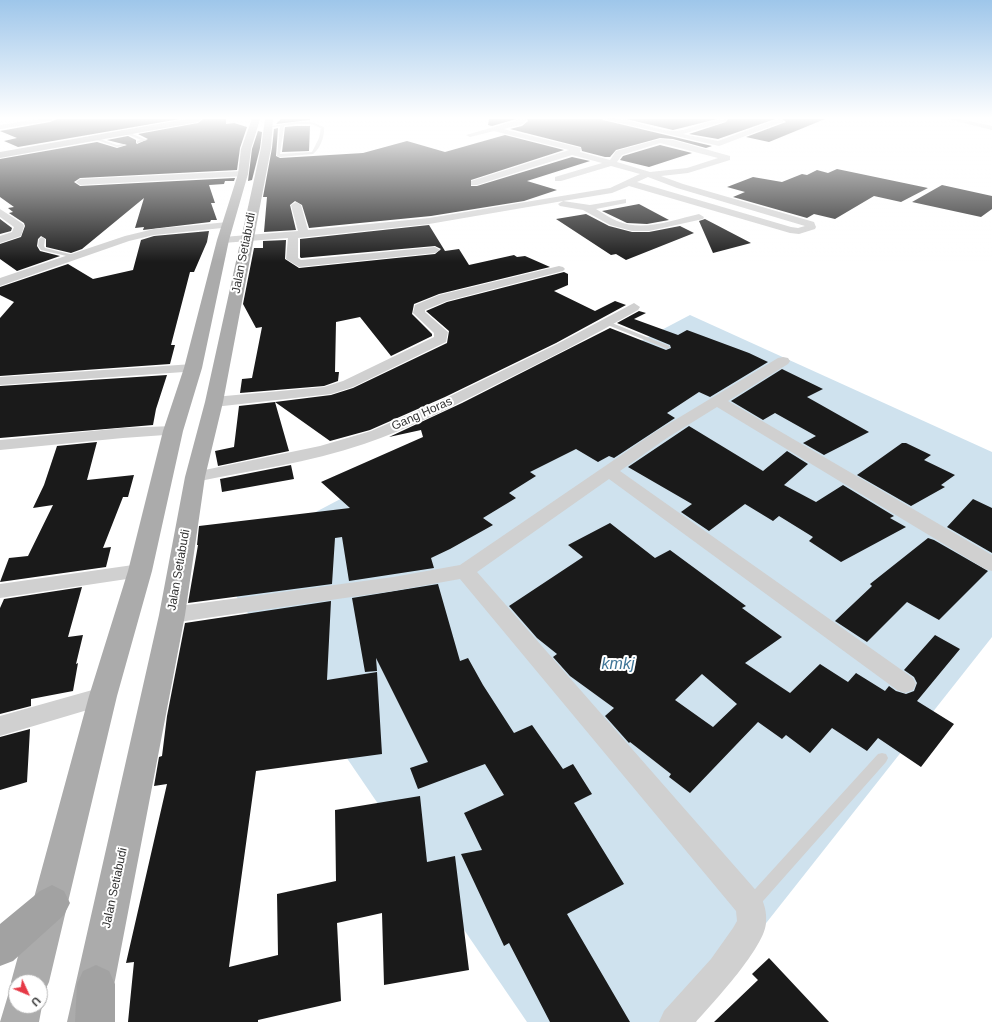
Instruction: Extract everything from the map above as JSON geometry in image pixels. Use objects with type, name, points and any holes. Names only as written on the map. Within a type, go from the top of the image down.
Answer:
[{"type":"highway","points":[[0,948],[52,903]]},
{"type":"highway","points":[[95,1022],[96,984]]},
{"type":"main road","name":"Jalan Setiabudi","points":[[87,1022],[172,615],[195,477],[214,402],[233,234],[244,174],[248,167]]},
{"type":"main road","name":"Jalan Setiabudi","points":[[32,974],[52,903],[103,696],[140,571],[173,431],[233,234],[257,167]]},
{"type":"main road","points":[[173,431],[207,431]]},
{"type":"street","points":[[474,183],[526,167]]},
{"type":"street","points":[[558,179],[600,167]]},
{"type":"street","points":[[624,167],[680,186],[810,224],[811,227],[799,231],[790,230],[630,183]]},
{"type":"street","points":[[0,282],[75,256],[154,232],[293,235],[429,221],[612,190],[648,174],[688,170],[699,167]]},
{"type":"street","points":[[80,182],[244,174]]},
{"type":"street","points":[[548,202],[586,207],[623,201]]},
{"type":"street","points":[[296,205],[304,234]]},
{"type":"street","points":[[586,207],[614,223],[632,228],[649,228],[700,217]]},
{"type":"street","points":[[0,212],[19,226],[19,231],[17,234],[0,240]]},
{"type":"street","points":[[293,235],[292,259],[299,264],[435,250]]},
{"type":"street","points":[[214,402],[315,393],[348,384],[442,339],[441,332],[419,313],[420,308],[428,303],[559,269]]},
{"type":"street","name":"Gang Horas","points":[[195,477],[338,447],[381,432],[419,417],[607,323],[634,307]]},
{"type":"street","points":[[172,615],[393,584],[464,570],[661,435],[783,361]]},
{"type":"street","points":[[0,380],[193,368]]},
{"type":"street","points":[[717,401],[992,564]]},
{"type":"street","points":[[0,445],[123,433],[173,431]]},
{"type":"street","points":[[608,471],[905,684]]},
{"type":"street","points":[[464,570],[750,905],[752,923],[744,939],[722,970],[676,1022]]},
{"type":"street","points":[[0,591],[140,571]]},
{"type":"street","points":[[0,726],[103,696]]},
{"type":"lane","points":[[42,239],[41,246],[43,249],[75,256]]},
{"type":"lane","points":[[607,323],[667,347]]},
{"type":"lane","points":[[750,905],[882,758]]},
{"type":"water","name":"kmkj","points":[[690,315],[992,452],[992,637],[688,1022],[527,1022],[215,565]]},
{"type":"building","points":[[0,167],[237,167],[237,170],[80,178],[74,182],[80,186],[235,178],[234,181],[225,181],[224,184],[209,185],[215,203],[211,203],[217,220],[143,230],[144,227],[135,228],[144,198],[82,249],[71,253],[46,247],[46,239],[41,236],[38,239],[37,246],[40,251],[60,256],[17,271],[0,259],[0,244],[21,237],[25,226],[24,223],[9,213],[13,212],[8,208],[14,207],[0,197]]},
{"type":"building","points":[[250,167],[255,167],[252,180],[248,181]]},
{"type":"building","points":[[269,167],[512,167],[471,180],[471,186],[477,186],[540,167],[572,167],[527,181],[557,190],[524,201],[431,216],[309,228],[302,205],[295,201],[290,205],[296,230],[264,232],[267,197],[263,197]]},
{"type":"building","points":[[837,169],[928,188],[901,202],[874,196],[835,219],[814,214],[807,218],[733,197],[745,192],[727,187],[753,177],[782,182],[802,174],[807,175],[817,170],[828,173]]},
{"type":"building","points":[[942,185],[992,196],[992,209],[981,217],[912,202]]},
{"type":"building","points":[[639,204],[669,220],[647,224],[627,223],[602,211]]},
{"type":"building","points":[[586,214],[609,226],[632,232],[649,232],[680,226],[694,233],[626,260],[616,254],[611,255],[556,219]]},
{"type":"building","points":[[0,219],[12,228],[11,231],[0,234]]},
{"type":"building","points":[[705,219],[751,243],[713,253],[699,221]]},
{"type":"building","points":[[429,225],[445,251],[459,249],[469,265],[514,255],[517,257],[525,256],[550,267],[439,294],[414,304],[412,314],[432,334],[432,336],[391,356],[360,317],[336,322],[335,372],[339,372],[338,381],[324,386],[240,393],[242,379],[252,378],[262,327],[256,328],[243,304],[254,248],[263,248],[263,241],[286,240],[285,259],[299,268],[435,254],[441,249],[435,246],[300,257],[300,239]]},
{"type":"building","points":[[209,231],[207,242],[194,272],[190,272],[171,345],[175,345],[170,364],[0,376],[0,318],[14,302],[0,295],[0,287],[68,264],[93,279],[133,270],[141,240],[154,236]]},
{"type":"building","points":[[564,272],[568,274],[568,285],[554,291],[595,311],[615,301],[626,305],[556,343],[445,397],[370,430],[330,441],[275,402],[331,395],[353,388],[447,343],[449,331],[426,311],[447,302]]},
{"type":"building","points":[[639,311],[646,313],[634,319],[678,335],[687,330],[749,353],[768,362],[710,397],[699,392],[667,413],[675,418],[614,458],[609,456],[598,462],[576,449],[530,472],[536,476],[509,493],[516,498],[483,518],[493,525],[431,558],[434,568],[349,581],[342,537],[335,538],[332,584],[188,603],[198,545],[199,526],[350,508],[321,482],[423,437],[421,430],[389,437],[462,403],[610,328],[666,350],[671,348],[670,345],[617,323]]},
{"type":"building","points":[[782,369],[823,389],[807,397],[869,432],[824,455],[803,443],[816,436],[775,413],[763,420],[731,401]]},
{"type":"building","points":[[167,375],[156,409],[153,425],[0,438],[0,386]]},
{"type":"building","points":[[275,402],[289,451],[218,466],[215,451],[234,447],[239,406]]},
{"type":"building","points":[[689,426],[763,471],[787,451],[808,464],[784,485],[816,502],[843,485],[894,516],[890,518],[906,527],[841,562],[809,541],[813,537],[779,516],[773,521],[745,504],[709,531],[681,512],[692,504],[628,467]]},
{"type":"building","points":[[97,442],[87,480],[134,475],[128,497],[123,497],[103,548],[111,547],[106,567],[0,582],[9,558],[28,556],[53,505],[33,508],[44,485],[57,446]]},
{"type":"building","points":[[902,443],[906,443],[931,455],[924,460],[955,475],[941,485],[945,487],[911,506],[857,475]]},
{"type":"building","points":[[291,465],[294,479],[222,492],[220,479]]},
{"type":"building","points":[[973,499],[992,508],[992,553],[947,527]]},
{"type":"building","points":[[610,523],[655,558],[670,550],[746,606],[742,608],[782,637],[745,663],[790,693],[820,664],[848,682],[856,673],[885,691],[889,686],[896,691],[906,694],[914,691],[917,683],[914,677],[904,670],[935,635],[960,649],[917,701],[954,724],[921,767],[878,738],[867,751],[832,728],[810,753],[786,735],[782,739],[758,722],[690,793],[669,777],[671,774],[630,742],[629,743],[605,716],[614,708],[570,676],[553,657],[557,654],[537,638],[509,606],[583,557],[568,545]],"holes":[[[702,674],[737,704],[713,727],[675,700]]]},
{"type":"building","points":[[928,538],[988,571],[939,620],[907,602],[867,642],[835,621],[872,586],[870,584]]},
{"type":"building","points":[[438,584],[460,661],[468,658],[483,685],[514,733],[532,725],[563,769],[573,764],[592,794],[574,803],[624,884],[567,914],[630,1022],[550,1022],[509,943],[504,946],[461,854],[482,850],[464,813],[504,795],[485,764],[418,789],[410,768],[428,762],[376,658],[377,671],[365,672],[352,598]]},
{"type":"building","points":[[82,587],[68,637],[83,635],[76,664],[78,663],[73,691],[31,699],[31,706],[0,714],[0,608],[4,599]]},
{"type":"building","points":[[331,601],[327,680],[377,672],[382,754],[256,771],[229,967],[278,955],[277,894],[336,881],[335,810],[420,796],[427,862],[455,856],[469,970],[384,985],[382,913],[337,923],[341,1001],[258,1020],[258,1022],[128,1022],[134,962],[126,963],[167,784],[154,786],[159,757],[162,756],[167,716],[185,623]]},
{"type":"building","points":[[30,729],[27,782],[0,790],[0,737]]},
{"type":"building","points":[[769,958],[829,1022],[714,1022],[758,980],[752,974]]}]
